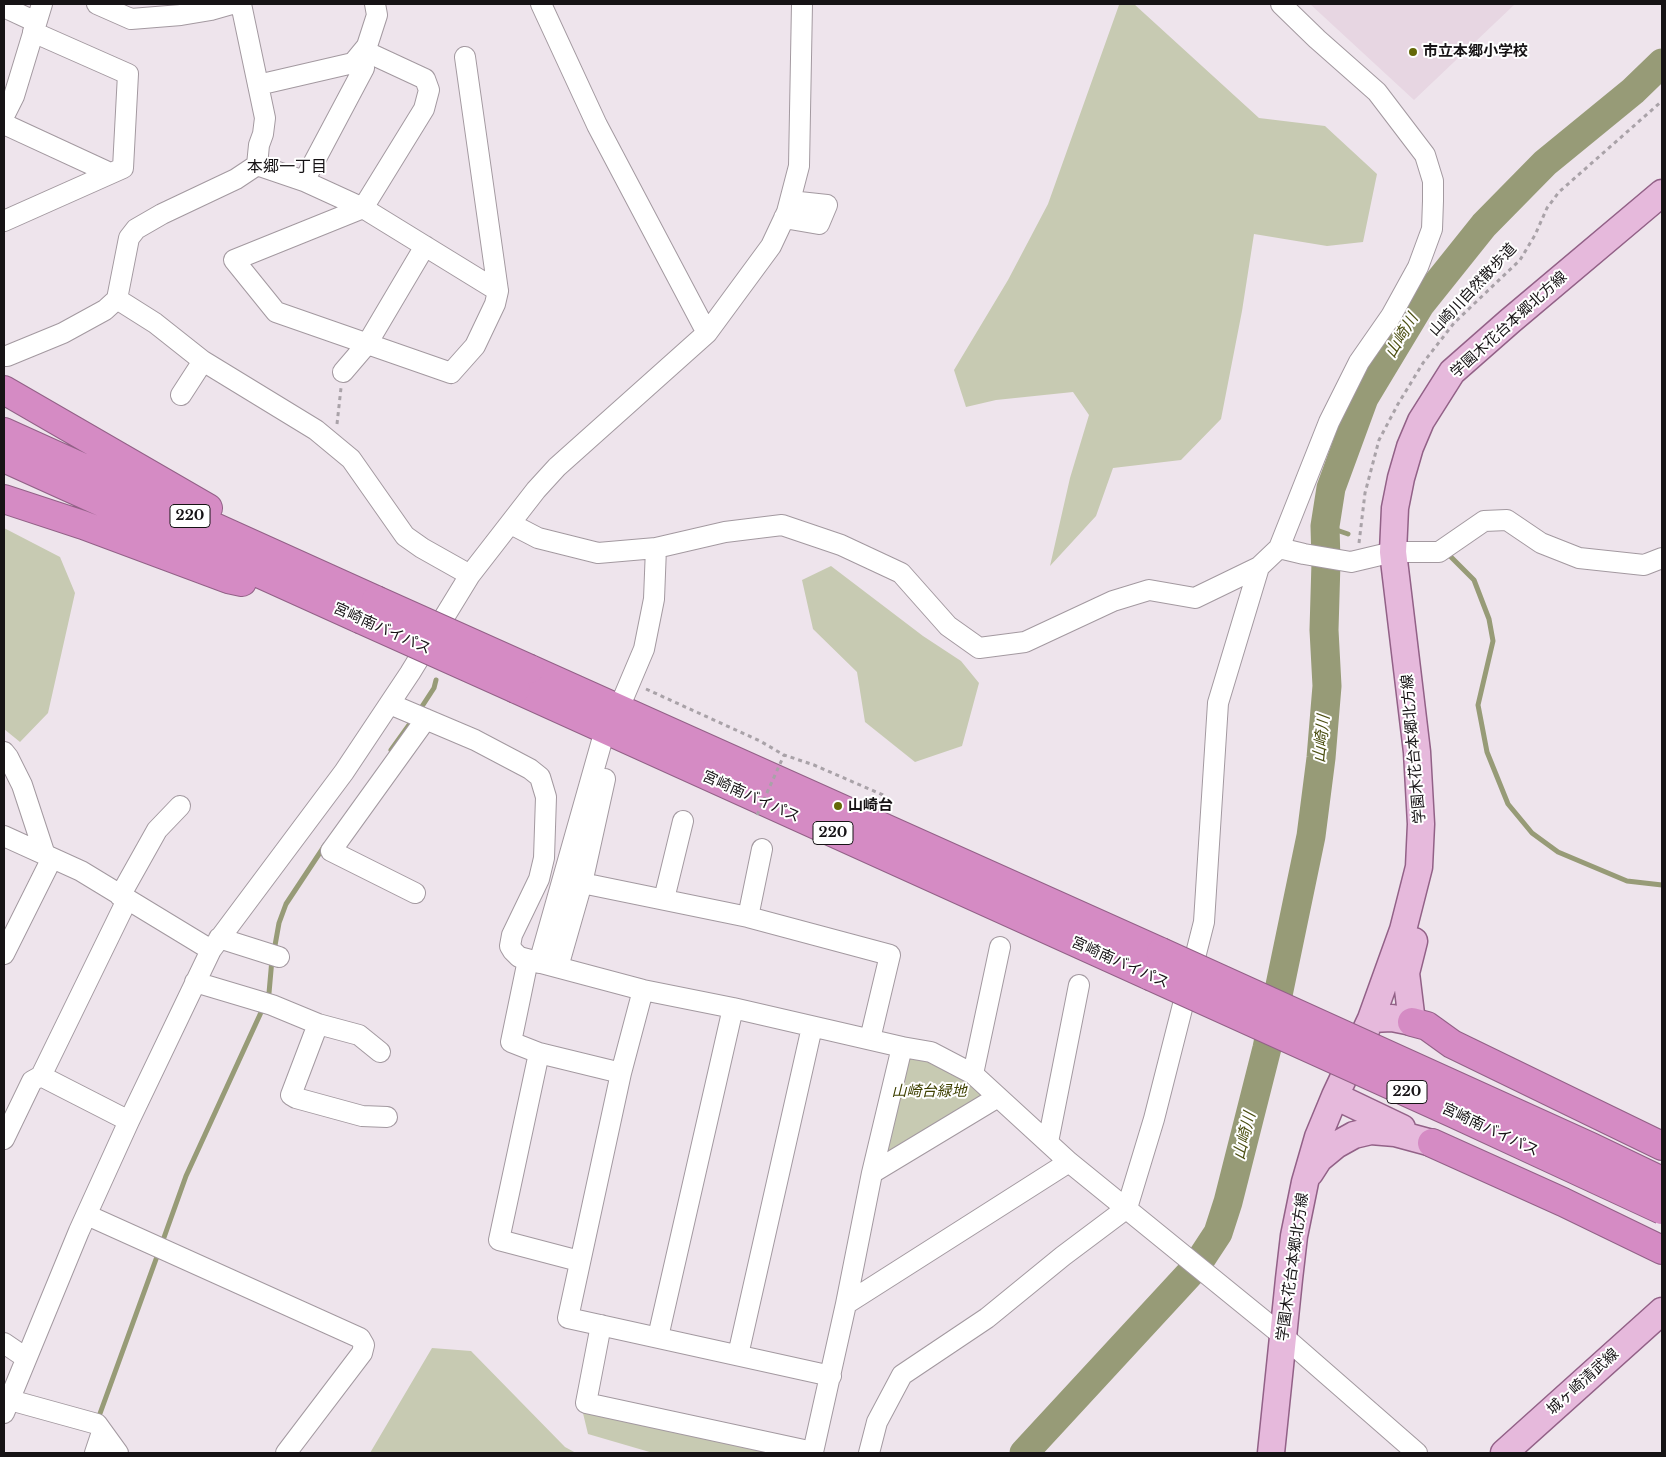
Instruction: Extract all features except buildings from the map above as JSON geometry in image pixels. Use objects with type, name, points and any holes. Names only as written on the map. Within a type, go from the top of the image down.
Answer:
[{"type":"highway","points":[[4,390],[209,508],[280,545],[320,588]]},
{"type":"highway","name":"宮崎南バイパス","points":[[4,432],[320,588]]},
{"type":"highway","name":"宮崎南バイパス","points":[[4,458],[320,588],[612,719],[1161,952],[1591,1147],[1662,1182]]},
{"type":"highway","points":[[4,499],[83,525],[228,579],[320,588]]},
{"type":"highway","name":"宮崎南バイパス","points":[[612,719],[1150,976],[1662,1210]]},
{"type":"highway","points":[[1412,1022],[1427,1026],[1452,1044],[1477,1057],[1662,1146]]},
{"type":"highway","points":[[1432,1143],[1563,1202],[1662,1250]]},
{"type":"main road","name":"学園木花台本郷北方線","points":[[1271,1453],[1293,1244],[1305,1182],[1318,1137],[1371,1019],[1403,930],[1419,867],[1421,824],[1417,752],[1393,552],[1395,508],[1410,447],[1421,421],[1452,372],[1510,320],[1662,193]]},
{"type":"main road","points":[[1371,1019],[1392,1018],[1412,1022],[1406,973],[1425,891],[1419,867]]},
{"type":"main road","points":[[1335,1096],[1432,1143]]},
{"type":"main road","points":[[1305,1182],[1319,1159],[1336,1145],[1354,1135],[1371,1131],[1395,1132],[1432,1143]]},
{"type":"main road","name":"城ヶ崎清武線","points":[[1504,1453],[1662,1311]]},
{"type":"street","points":[[99,4],[131,19],[181,15],[212,10],[232,4]]},
{"type":"street","points":[[240,4],[265,118],[264,134],[258,144],[257,165]]},
{"type":"street","points":[[258,85],[353,63],[367,46],[378,15],[375,4]]},
{"type":"street","points":[[542,4],[597,126],[707,333]]},
{"type":"street","points":[[118,1453],[97,1424],[7,1407],[87,1214],[129,1121],[215,944],[344,772],[390,704],[470,575],[536,490],[557,467],[707,333],[771,246],[787,209],[799,166],[802,4]]},
{"type":"street","points":[[511,524],[538,538],[598,553],[656,548],[725,532],[782,525],[841,545],[901,573],[948,626],[979,648],[1025,642],[1113,601],[1149,590],[1195,598],[1260,567],[1279,548],[1329,422],[1359,362],[1391,316],[1418,267],[1432,229],[1433,181],[1425,155],[1377,92],[1281,4]]},
{"type":"street","points":[[4,6],[37,19],[128,74],[124,168],[4,220]]},
{"type":"street","points":[[4,116],[14,96],[37,19]]},
{"type":"street","points":[[304,181],[366,61],[425,79],[429,90],[424,109],[363,208],[234,260],[276,312],[452,373],[475,346],[495,304],[498,291],[465,57]]},
{"type":"street","points":[[4,124],[110,173]]},
{"type":"street","points":[[257,165],[304,181],[363,208],[498,291]]},
{"type":"street","points":[[4,356],[63,333],[105,310],[118,298],[129,238],[136,228],[236,178],[257,165]]},
{"type":"street","points":[[343,372],[367,344],[425,246]]},
{"type":"street","points":[[118,298],[155,323],[203,361],[316,430],[351,459],[405,536],[422,548],[470,575]]},
{"type":"street","points":[[181,395],[203,361]]},
{"type":"street","points":[[336,428],[338,448]]},
{"type":"street","points":[[1279,548],[1354,562],[1393,552],[1439,552],[1484,520],[1507,520],[1541,543],[1579,558],[1644,565],[1662,558]]},
{"type":"street","points":[[542,964],[612,719],[631,682],[644,649],[654,599],[656,548]]},
{"type":"street","points":[[869,1453],[877,1422],[902,1375],[987,1318],[1063,1256],[1127,1208],[1154,1119],[1204,922],[1218,703],[1260,567]]},
{"type":"street","points":[[390,704],[476,740],[530,769],[540,777],[546,797],[543,864],[539,879],[512,936],[510,946],[520,957],[643,990],[931,1052],[973,1074],[1069,1162],[1283,1336],[1417,1453]]},
{"type":"street","points":[[415,893],[331,851],[426,719]]},
{"type":"street","points":[[4,752],[22,785],[48,856],[4,954]]},
{"type":"street","points":[[605,778],[582,882],[542,964],[511,1042],[539,1053],[621,1073]]},
{"type":"street","points":[[4,1139],[32,1082],[42,1076],[123,898],[157,830],[180,806]]},
{"type":"street","points":[[664,899],[683,821]]},
{"type":"street","points":[[4,836],[81,871],[123,898],[215,944],[275,956]]},
{"type":"street","points":[[748,917],[762,849]]},
{"type":"street","points":[[582,882],[748,917],[890,955],[870,1039]]},
{"type":"street","points":[[973,1074],[1000,947]]},
{"type":"street","points":[[195,982],[266,1003],[318,1024],[359,1035],[380,1052]]},
{"type":"street","points":[[1048,1142],[1079,985]]},
{"type":"street","points":[[643,990],[621,1073],[568,1318],[831,1376]]},
{"type":"street","points":[[658,1337],[733,1008]]},
{"type":"street","points":[[318,1024],[291,1095],[362,1116],[387,1117]]},
{"type":"street","points":[[738,1355],[812,1027]]},
{"type":"street","points":[[600,1325],[586,1403],[813,1452],[831,1376],[872,1173],[902,1047]]},
{"type":"street","points":[[539,1053],[498,1240],[579,1261]]},
{"type":"street","points":[[42,1076],[129,1121]]},
{"type":"street","points":[[872,1173],[998,1097]]},
{"type":"street","points":[[846,1304],[1069,1162]]},
{"type":"street","points":[[87,1214],[360,1338],[364,1345],[362,1353],[286,1453]]},
{"type":"street","points":[[4,1343],[26,1358]]},
{"type":"street","points":[[95,1453],[102,1432]]},
{"type":"path","name":"山崎川自然散歩道","points":[[1354,562],[1365,492],[1379,440],[1423,363],[1454,323],[1520,260],[1535,235],[1547,208],[1559,192],[1662,101]]},
{"type":"path","points":[[336,428],[343,372]]},
{"type":"path","points":[[631,682],[760,741],[784,755],[814,765],[883,795]]},
{"type":"path","points":[[758,815],[784,755]]},
{"type":"shaded area","name":"市立本郷小学校","points":[[1310,4],[1515,4],[1414,100]]},
{"type":"green space","points":[[1134,4],[1259,118],[1325,126],[1377,174],[1363,242],[1327,246],[1254,234],[1242,311],[1221,419],[1181,460],[1113,468],[1096,516],[1050,566],[1070,478],[1089,415],[1073,392],[996,400],[966,407],[954,370],[1008,280],[1048,204],[1119,5]]},
{"type":"green space","points":[[4,528],[60,557],[75,593],[48,713],[20,742],[4,729]]},
{"type":"green space","points":[[831,566],[923,636],[961,661],[979,683],[962,746],[915,762],[865,722],[857,672],[813,629],[802,580]]},
{"type":"green space","name":"山崎台緑地","points":[[916,1052],[946,1063],[982,1096],[889,1153],[883,1148],[904,1060]]},
{"type":"green space","points":[[432,1348],[471,1351],[565,1447],[576,1453],[370,1453]]},
{"type":"green space","points":[[582,1409],[779,1453],[653,1453],[588,1434]]},
{"type":"waterway","name":"山崎川","points":[[1024,1453],[1195,1268],[1218,1233],[1228,1202],[1267,1048],[1311,836],[1321,758],[1327,686],[1324,630],[1325,526],[1331,488],[1364,398],[1420,305],[1484,225],[1545,163],[1633,91],[1662,63]]},
{"type":"waterway","points":[[1325,526],[1348,534]]},
{"type":"waterway","points":[[1448,554],[1474,580],[1489,619],[1493,641],[1478,705],[1487,752],[1508,804],[1532,833],[1558,852],[1627,881],[1662,885]]},
{"type":"waterway","points":[[419,711],[434,688],[436,680]]},
{"type":"waterway","points":[[391,750],[414,718]]},
{"type":"waterway","points":[[274,951],[279,923],[286,904],[325,845]]},
{"type":"waterway","points":[[267,1000],[272,959]]},
{"type":"waterway","points":[[162,1243],[186,1176],[263,1008]]},
{"type":"waterway","points":[[98,1419],[159,1251]]},
{"type":"place","name":"市立本郷小学校","points":[[1413,52]]},
{"type":"place","name":"山崎台","points":[[838,806]]},
{"type":"district","name":"本郷一丁目","points":[[287,167]]}]
